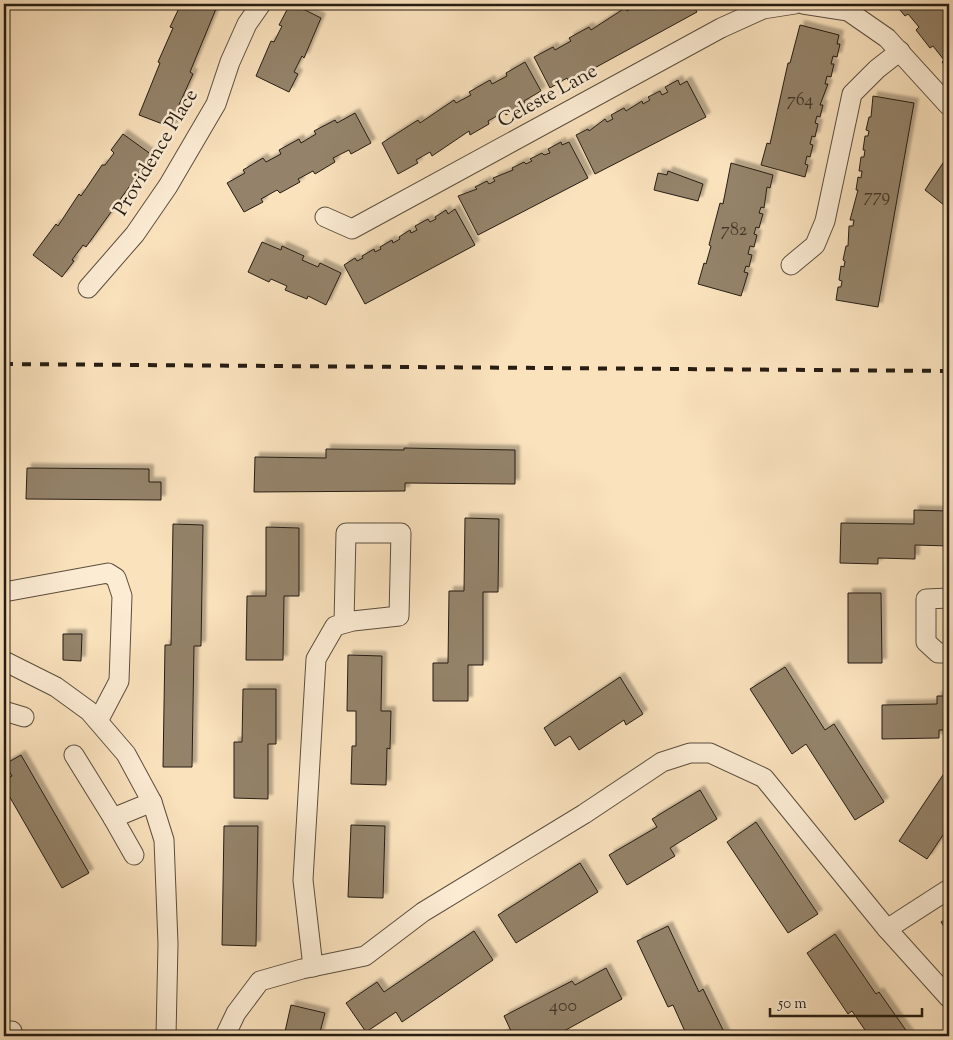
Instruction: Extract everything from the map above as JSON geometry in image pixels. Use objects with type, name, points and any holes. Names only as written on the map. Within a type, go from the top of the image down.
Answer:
[{"type":"street","name":"Providence Place","points":[[88,288],[135,234],[168,186],[216,104],[230,62],[247,24],[261,4]]},
{"type":"street","name":"Celeste Lane","points":[[325,217],[352,228],[721,28],[763,9],[796,4]]},
{"type":"street","points":[[803,4],[848,11],[887,38],[949,106]]},
{"type":"street","points":[[791,265],[815,244],[824,221],[852,94],[877,69],[900,51]]},
{"type":"street","points":[[313,967],[303,880],[316,659],[335,626],[344,623],[399,616],[402,533],[346,533],[344,623]]},
{"type":"street","points":[[4,592],[108,573],[116,578],[122,596],[119,680],[98,721]]},
{"type":"street","points":[[949,598],[926,599],[926,642],[938,653],[949,653]]},
{"type":"street","points":[[4,661],[56,686],[90,712],[126,754],[152,802],[164,840],[168,944],[166,1036]]},
{"type":"street","points":[[4,711],[24,717]]},
{"type":"street","points":[[224,1036],[236,1013],[260,981],[365,956],[423,912],[584,814],[662,762],[690,753],[710,753],[764,778],[887,929],[949,998]]},
{"type":"street","points":[[74,755],[134,855]]},
{"type":"street","points":[[113,818],[152,802]]},
{"type":"street","points":[[887,929],[949,889]]},
{"type":"street","points":[[4,1031],[12,1031],[13,1036]]},
{"type":"building","points":[[181,4],[218,4],[190,72],[193,74],[178,107],[180,108],[173,128],[139,115],[160,63],[158,62],[173,28],[170,27]]},
{"type":"building","points":[[640,4],[692,4],[697,12],[569,82],[567,78],[550,88],[534,57],[553,47],[555,50],[571,41],[569,38],[589,27],[591,30],[625,8],[627,11]]},
{"type":"building","points":[[895,4],[944,4],[949,9],[945,12],[949,18],[949,71],[942,62],[944,60],[933,46],[930,48],[916,30],[919,27],[908,14],[905,16]]},
{"type":"building","points":[[289,6],[297,10],[299,7],[321,18],[304,58],[302,56],[294,72],[298,74],[289,92],[256,76],[271,41],[274,42],[282,26],[279,25]]},
{"type":"building","points":[[800,25],[839,35],[837,44],[840,44],[837,57],[833,56],[831,64],[834,64],[831,77],[827,76],[825,84],[828,84],[820,105],[823,105],[820,117],[817,116],[815,123],[818,124],[815,137],[812,136],[810,144],[813,145],[810,157],[807,156],[805,164],[808,165],[805,177],[761,165],[767,143],[770,144],[788,63],[790,63]]},
{"type":"building","points":[[525,62],[541,91],[524,101],[526,104],[506,115],[504,112],[488,121],[489,124],[470,135],[469,131],[432,156],[430,152],[416,160],[418,163],[398,174],[382,143],[418,120],[420,123],[454,100],[456,103],[471,95],[469,92],[490,80],[492,84],[507,76],[506,73]]},
{"type":"building","points":[[678,80],[680,85],[687,81],[706,117],[595,174],[576,135],[588,129],[589,131],[605,119],[607,122],[613,119],[611,115],[624,108],[626,111],[642,101],[643,104],[650,100],[648,97],[660,91],[662,95],[668,92],[665,87]]},
{"type":"building","points":[[873,96],[914,103],[878,307],[836,300],[838,287],[841,287],[842,281],[839,280],[841,266],[844,267],[845,261],[843,260],[846,246],[848,246],[849,226],[853,226],[854,220],[850,220],[858,190],[856,190],[858,177],[861,178],[862,171],[859,171],[861,157],[864,157],[865,136],[868,136],[869,131],[866,130],[869,117],[871,117]]},
{"type":"building","points":[[355,113],[371,143],[351,154],[349,150],[333,158],[335,162],[315,174],[313,171],[298,179],[300,182],[280,193],[277,190],[261,199],[263,202],[244,212],[227,183],[245,173],[243,170],[263,158],[266,162],[281,154],[279,150],[299,139],[301,143],[316,134],[314,131],[335,120],[337,123]]},
{"type":"building","points":[[123,134],[152,155],[86,247],[83,245],[62,277],[33,255],[56,224],[58,226],[79,194],[81,196],[102,165],[105,165],[114,153],[111,150]]},
{"type":"building","points":[[561,142],[562,145],[569,142],[588,178],[478,235],[458,196],[477,189],[475,187],[487,181],[489,184],[495,181],[493,178],[513,170],[512,168],[524,162],[526,164],[532,161],[530,159],[542,153],[544,155],[550,153],[548,149]]},
{"type":"building","points":[[947,157],[949,158],[949,209],[925,190]]},
{"type":"building","points":[[731,163],[773,175],[770,188],[767,187],[764,208],[761,207],[759,213],[763,214],[759,228],[756,227],[754,234],[757,235],[754,247],[750,246],[748,254],[752,255],[749,267],[746,266],[744,272],[748,273],[741,296],[698,284],[711,246],[709,245],[720,203],[723,204]]},
{"type":"building","points":[[668,171],[703,184],[698,201],[654,190],[658,173],[667,175]]},
{"type":"building","points":[[455,209],[475,245],[365,304],[344,265],[355,258],[357,261],[363,258],[362,256],[374,249],[375,252],[381,249],[380,247],[392,240],[393,243],[410,230],[411,233],[417,230],[415,226],[428,219],[430,222],[446,210],[448,214]]},
{"type":"building","points":[[262,242],[281,250],[282,246],[304,256],[302,260],[318,267],[320,263],[341,273],[326,305],[308,296],[307,299],[285,290],[287,286],[271,279],[269,282],[248,272]]},
{"type":"building","points":[[404,448],[515,450],[515,484],[405,483],[405,491],[254,492],[255,457],[326,458],[326,449],[404,450]]},
{"type":"building","points":[[27,468],[149,469],[149,482],[161,482],[161,500],[26,499]]},
{"type":"building","points":[[914,510],[949,511],[949,546],[915,545],[915,559],[878,558],[878,564],[840,563],[841,523],[914,524]]},
{"type":"building","points":[[465,518],[499,519],[498,592],[483,592],[483,665],[468,665],[468,701],[433,701],[433,663],[448,663],[449,591],[464,591]]},
{"type":"building","points":[[173,524],[203,525],[201,646],[194,646],[192,767],[163,767],[165,645],[171,645]]},
{"type":"building","points":[[266,527],[299,528],[299,596],[284,596],[283,660],[246,660],[247,596],[266,596]]},
{"type":"building","points":[[848,593],[881,593],[882,663],[848,663]]},
{"type":"building","points":[[63,634],[82,634],[81,661],[63,660]]},
{"type":"building","points":[[348,655],[382,656],[381,711],[391,711],[390,749],[387,748],[386,785],[351,784],[352,746],[356,746],[356,711],[347,711]]},
{"type":"building","points":[[785,667],[825,730],[834,724],[884,802],[855,820],[806,744],[792,754],[750,689]]},
{"type":"building","points":[[620,677],[643,714],[626,725],[624,720],[579,750],[570,736],[555,746],[544,728]]},
{"type":"building","points":[[243,689],[276,689],[276,744],[268,744],[268,799],[234,798],[234,742],[242,742]]},
{"type":"building","points":[[937,696],[949,696],[949,730],[939,730],[939,738],[882,739],[882,705],[937,704]]},
{"type":"building","points":[[21,755],[89,873],[62,888],[4,787],[4,780],[12,776],[5,764]]},
{"type":"building","points":[[945,772],[949,775],[949,826],[927,859],[899,841]]},
{"type":"building","points":[[700,790],[717,819],[670,848],[675,856],[627,885],[609,855],[657,827],[652,819]]},
{"type":"building","points":[[756,822],[818,914],[788,933],[727,842]]},
{"type":"building","points":[[351,825],[385,826],[383,898],[348,897]]},
{"type":"building","points":[[224,826],[258,826],[256,946],[222,945]]},
{"type":"building","points":[[580,863],[598,892],[516,943],[498,915]]},
{"type":"building","points":[[949,917],[949,934],[941,922]]},
{"type":"building","points":[[668,926],[699,992],[703,989],[726,1036],[687,1036],[673,1005],[668,1007],[637,941]]},
{"type":"building","points":[[474,931],[493,960],[402,1022],[396,1012],[366,1032],[346,1003],[377,982],[384,992]]},
{"type":"building","points":[[835,934],[876,994],[879,992],[910,1036],[869,1036],[852,1011],[848,1014],[807,953]]},
{"type":"building","points":[[606,968],[622,999],[555,1036],[500,1036],[511,1031],[504,1016],[572,981],[575,985]]},
{"type":"building","points":[[291,1005],[325,1013],[319,1036],[284,1036]]},
{"type":"railway","points":[[4,364],[949,371]]}]
